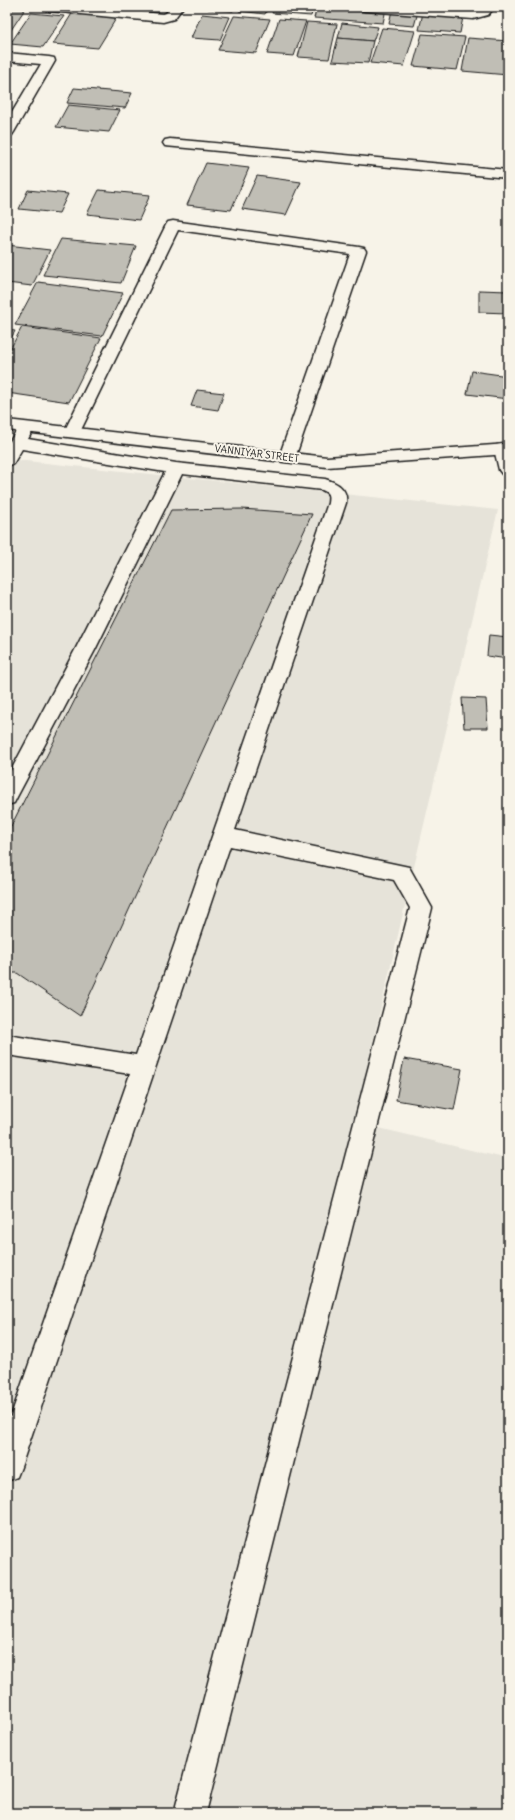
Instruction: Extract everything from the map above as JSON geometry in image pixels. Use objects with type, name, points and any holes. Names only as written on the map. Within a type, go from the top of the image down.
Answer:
[{"type":"street","points":[[50,7],[163,18],[170,16],[177,7]]},
{"type":"street","points":[[365,7],[473,15],[484,12],[488,7]]},
{"type":"street","points":[[7,57],[49,61],[7,132]]},
{"type":"street","points":[[170,143],[508,174]]},
{"type":"street","points":[[72,432],[173,225],[359,251],[288,457]]},
{"type":"street","name":"VANNIYAR STREET","points":[[7,425],[327,462],[505,449]]},
{"type":"street","points":[[7,460],[27,427]]},
{"type":"street","points":[[7,1467],[338,496],[334,489],[325,485],[176,468],[17,443]]},
{"type":"street","points":[[505,449],[508,470]]},
{"type":"street","points":[[7,798],[85,650],[176,468]]},
{"type":"street","points":[[190,1813],[422,908],[401,873],[223,836]]},
{"type":"street","points":[[7,1045],[144,1066]]},
{"type":"shaded area","points":[[7,459],[498,510],[354,1122],[508,1159],[508,1813],[7,1813]]},
{"type":"building","points":[[7,7],[25,9],[7,36]]},
{"type":"building","points":[[109,7],[152,7],[150,11]]},
{"type":"building","points":[[209,7],[235,7],[233,11],[208,9]]},
{"type":"building","points":[[241,7],[268,7],[265,14],[239,11]]},
{"type":"building","points":[[274,7],[314,7],[311,16],[272,13]]},
{"type":"building","points":[[317,7],[386,9],[383,23],[314,18]]},
{"type":"building","points":[[421,7],[476,7],[475,11]]},
{"type":"building","points":[[392,10],[418,12],[414,26],[389,24]]},
{"type":"building","points":[[73,12],[117,17],[98,48],[53,44]]},
{"type":"building","points":[[31,13],[64,16],[43,47],[10,44]]},
{"type":"building","points":[[423,13],[463,17],[460,33],[419,30]]},
{"type":"building","points":[[202,14],[230,17],[220,40],[191,38]]},
{"type":"building","points":[[234,16],[270,19],[256,53],[218,50]]},
{"type":"building","points":[[279,19],[306,21],[294,56],[267,54]]},
{"type":"building","points":[[307,22],[337,24],[329,59],[298,57]]},
{"type":"building","points":[[342,23],[378,27],[373,41],[338,38]]},
{"type":"building","points":[[382,28],[415,31],[404,66],[370,63]]},
{"type":"building","points":[[422,34],[465,37],[457,70],[413,66]]},
{"type":"building","points":[[338,38],[373,41],[368,63],[332,61]]},
{"type":"building","points":[[468,38],[508,41],[508,75],[462,71]]},
{"type":"building","points":[[74,88],[132,93],[125,108],[67,103]]},
{"type":"building","points":[[68,105],[120,110],[109,132],[56,127]]},
{"type":"building","points":[[206,163],[249,168],[231,210],[187,205]]},
{"type":"building","points":[[257,176],[301,182],[286,215],[242,209]]},
{"type":"building","points":[[28,190],[68,194],[59,213],[19,209]]},
{"type":"building","points":[[99,190],[150,195],[139,220],[87,214]]},
{"type":"building","points":[[61,239],[136,246],[121,283],[43,275]]},
{"type":"building","points":[[7,245],[50,250],[32,286],[7,283]]},
{"type":"building","points":[[38,282],[123,293],[102,336],[15,325]]},
{"type":"building","points":[[479,290],[508,291],[508,313],[479,312]]},
{"type":"building","points":[[22,327],[101,338],[69,402],[7,393],[7,355]]},
{"type":"building","points":[[7,330],[15,331],[7,346]]},
{"type":"building","points":[[472,371],[508,376],[508,399],[467,394]]},
{"type":"building","points":[[197,390],[224,393],[218,410],[191,406]]},
{"type":"building","points":[[242,509],[312,514],[80,1016],[17,973],[7,973],[7,834],[171,510]]},
{"type":"building","points":[[489,635],[508,637],[508,659],[487,656]]},
{"type":"building","points":[[462,698],[486,699],[488,728],[464,728]]},
{"type":"building","points":[[404,1059],[462,1069],[454,1110],[396,1100]]}]
